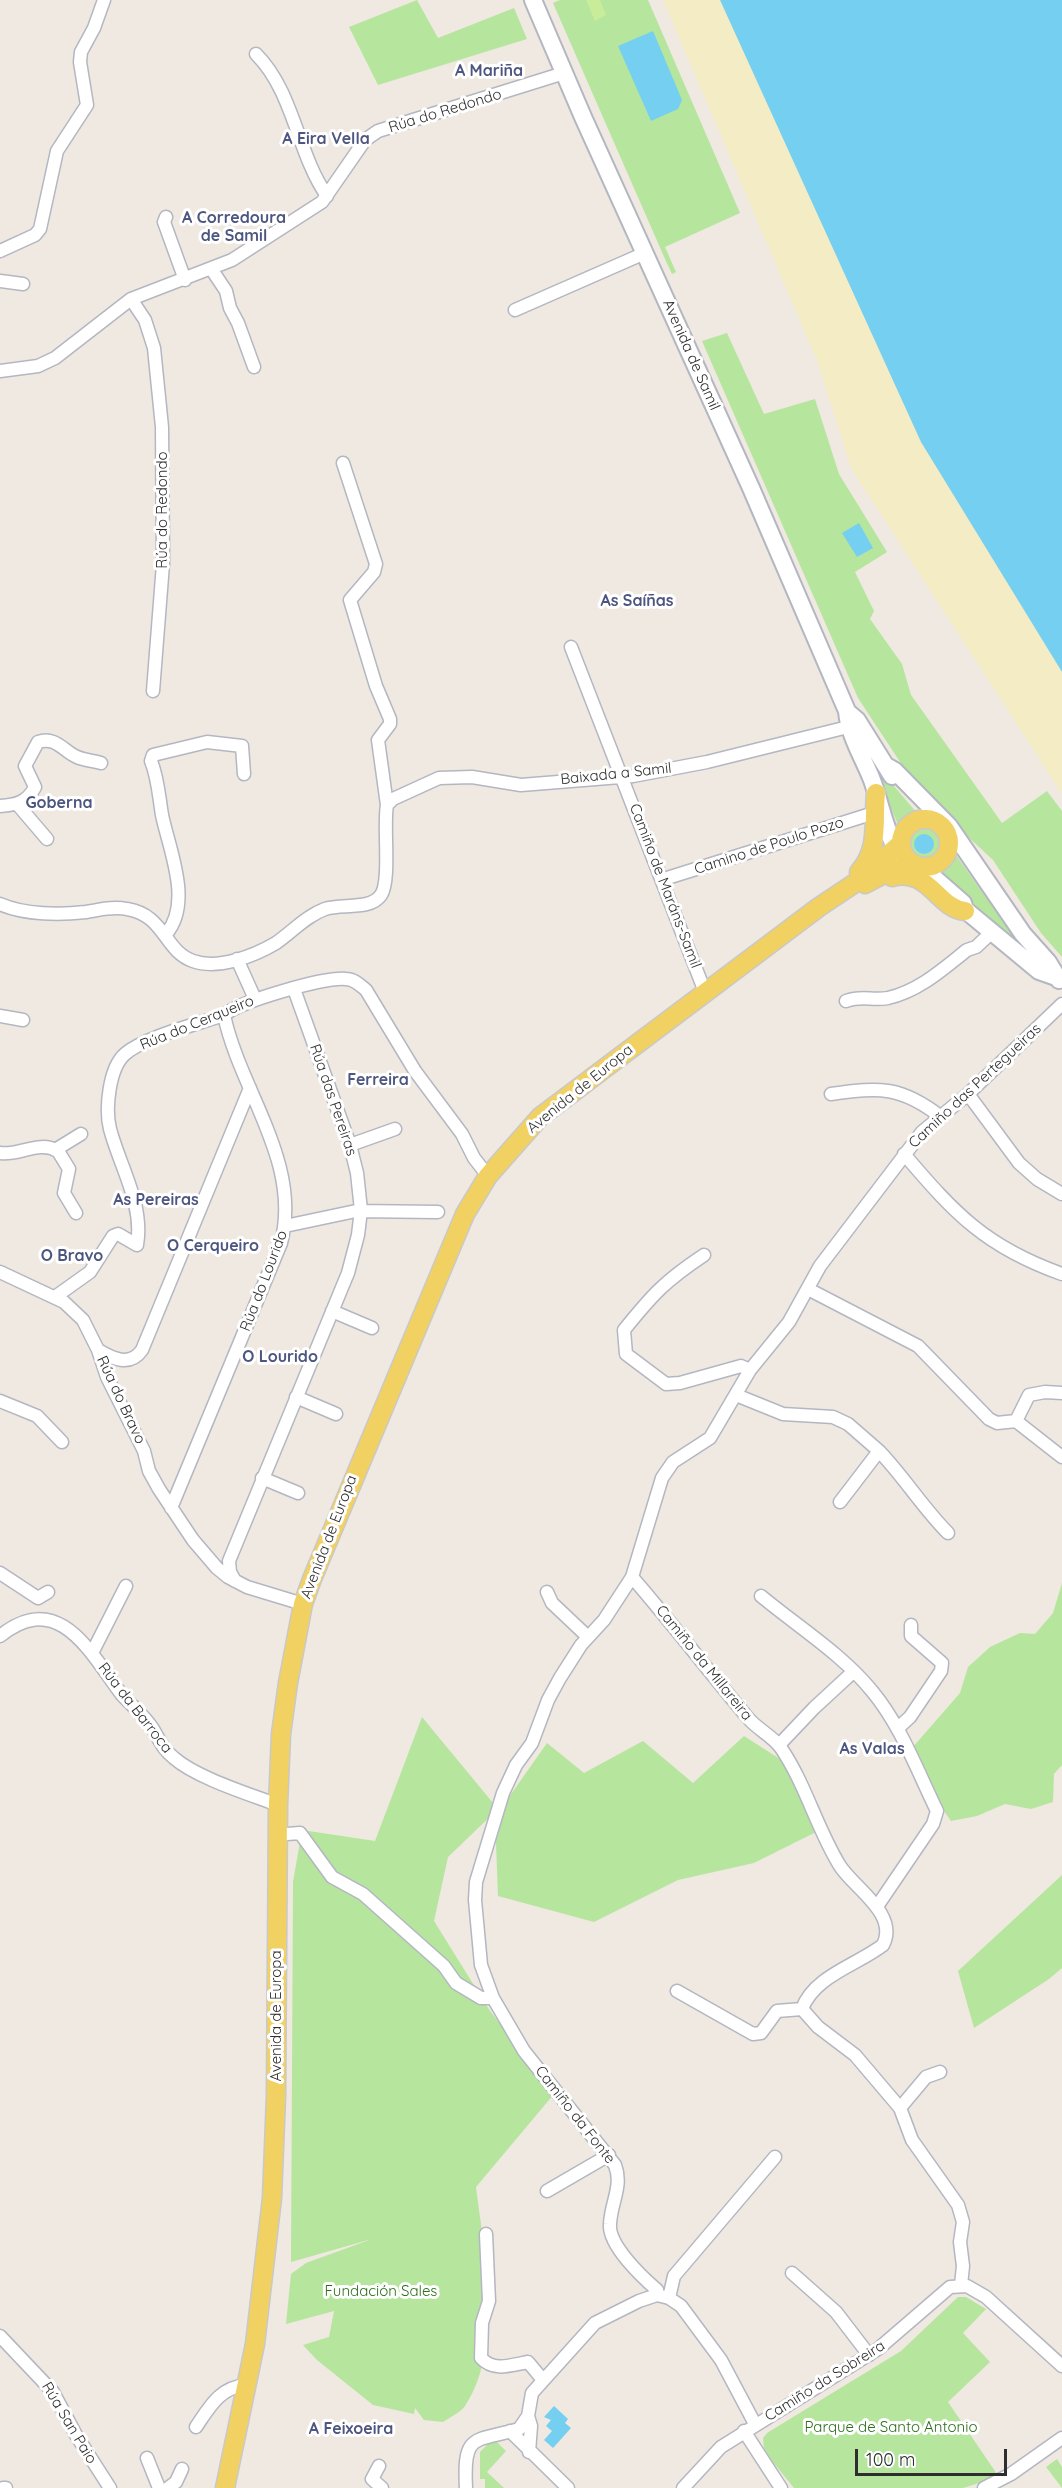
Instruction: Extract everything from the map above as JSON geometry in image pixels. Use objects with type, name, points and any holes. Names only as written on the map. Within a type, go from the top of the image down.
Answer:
[{"type":"main road","name":"Avenida de Samil","points":[[533,0],[847,719],[876,793],[878,806],[899,843]]},
{"type":"main road","name":"Avenida de Samil","points":[[847,719],[857,720],[891,775],[936,821]]},
{"type":"main road","name":"Avenida de Samil","points":[[888,767],[895,771],[949,826],[967,849],[969,857]]},
{"type":"main road","points":[[822,911],[867,864],[874,846],[876,793]]},
{"type":"main road","points":[[925,819],[936,821],[948,836],[949,848],[944,858],[934,865],[915,866],[905,858],[899,843],[906,828],[914,821],[925,819]]},
{"type":"main road","name":"Avenida de Samil","points":[[948,836],[969,857],[1023,934],[1048,962],[1059,980]]},
{"type":"main road","name":"Avenida de Europa","points":[[235,2488],[258,2385],[277,2249],[286,2116],[287,1834],[289,1758],[294,1708],[312,1612],[377,1443],[457,1252],[482,1204],[514,1158],[548,1123],[822,911],[899,843]]},
{"type":"main road","name":"Avenida de Samil","points":[[915,866],[990,933],[1039,971],[1059,980]]},
{"type":"main road","name":"Avenida de Europa","points":[[225,2488],[247,2385],[259,2314],[272,2188],[276,2096],[278,1805],[283,1724],[303,1604],[435,1283],[465,1214],[488,1176],[540,1117],[705,992],[822,911],[876,877],[915,866]]},
{"type":"main road","points":[[822,911],[900,874],[909,875],[924,882],[957,910],[965,911]]},
{"type":"street","points":[[0,251],[35,235],[40,229],[48,203],[57,151],[87,105],[80,62],[81,52],[94,28],[104,0]]},
{"type":"street","points":[[256,54],[266,63],[276,81],[312,171],[327,196]]},
{"type":"street","name":"Rúa do Redondo","points":[[0,371],[38,366],[55,358],[131,299],[212,270],[232,260],[315,207],[327,196],[365,140],[378,131],[564,73]]},
{"type":"street","points":[[166,217],[164,222],[185,280]]},
{"type":"street","points":[[515,310],[645,253]]},
{"type":"street","points":[[212,270],[226,291],[230,308],[254,367]]},
{"type":"street","points":[[0,281],[23,284]]},
{"type":"street","name":"Rúa do Redondo","points":[[131,299],[145,320],[154,348],[162,427],[163,564],[153,691]]},
{"type":"street","points":[[0,904],[21,910],[72,913],[124,908],[144,914],[166,934],[175,948],[192,961],[212,963],[237,959],[275,943],[324,909],[368,904],[378,898],[384,885],[387,804],[378,740],[390,724],[390,719],[376,686],[350,600],[374,572],[376,564],[343,463]]},
{"type":"street","name":"Camiño de Maráns-Samil","points":[[571,647],[664,879],[705,992]]},
{"type":"street","name":"Baixada a Samil","points":[[387,804],[421,786],[446,777],[472,777],[521,785],[623,776],[707,762],[847,719]]},
{"type":"street","points":[[0,806],[18,805],[35,788],[25,766],[38,742],[51,741],[64,747],[74,756],[100,763]]},
{"type":"street","points":[[166,934],[172,927],[180,898],[170,837],[163,817],[155,770],[151,761],[153,755],[207,742],[242,746],[244,774]]},
{"type":"street","points":[[18,805],[47,839]]},
{"type":"street","name":"Camino de Poulo Pozo","points":[[664,879],[874,813]]},
{"type":"street","points":[[846,1001],[859,996],[887,998],[919,987],[967,950],[976,947],[990,933]]},
{"type":"street","points":[[237,959],[255,999]]},
{"type":"street","points":[[294,989],[333,979],[348,979],[366,990],[415,1071],[462,1134],[474,1158],[488,1176]]},
{"type":"street","name":"Rúa do Cerqueiro","points":[[55,1297],[90,1272],[113,1236],[118,1234],[137,1245],[139,1232],[132,1194],[110,1127],[109,1104],[116,1067],[124,1054],[140,1044],[224,1015],[233,1007],[294,989]]},
{"type":"street","name":"Rúa das Pereiras","points":[[229,1561],[354,1255],[361,1210],[357,1173],[350,1145],[294,989]]},
{"type":"street","name":"Camiño das Pertegueiras","points":[[493,1998],[481,1965],[476,1882],[503,1793],[516,1765],[532,1743],[548,1700],[588,1637],[610,1611],[632,1577],[662,1478],[673,1462],[710,1438],[750,1370],[789,1322],[820,1266],[867,1208],[922,1132],[968,1094],[1062,1004]]},
{"type":"street","name":"Rúa do Lourido","points":[[171,1508],[281,1243],[285,1226],[286,1189],[224,1015]]},
{"type":"street","points":[[0,1016],[23,1020]]},
{"type":"street","points":[[98,1350],[121,1360],[134,1358],[142,1350],[250,1088]]},
{"type":"street","points":[[831,1094],[883,1088],[915,1099],[941,1117]]},
{"type":"street","points":[[968,1094],[1019,1163],[1037,1179],[1062,1194]]},
{"type":"street","points":[[350,1145],[394,1129]]},
{"type":"street","points":[[0,1153],[9,1154],[43,1147],[56,1149],[81,1134]]},
{"type":"street","points":[[56,1149],[69,1169],[64,1193],[76,1213]]},
{"type":"street","points":[[904,1154],[951,1209],[973,1229],[1009,1253],[1062,1274]]},
{"type":"street","points":[[285,1226],[361,1210],[438,1212]]},
{"type":"street","points":[[704,1255],[668,1279],[648,1298],[624,1330],[626,1354],[666,1384],[680,1383],[741,1366],[750,1370]]},
{"type":"street","name":"Rúa do Bravo","points":[[0,1272],[55,1297],[78,1313],[98,1350],[107,1377],[144,1451],[149,1471],[171,1508],[222,1574],[235,1581],[303,1604]]},
{"type":"street","points":[[808,1288],[918,1346],[988,1419],[997,1423],[1016,1421],[1062,1457]]},
{"type":"street","points":[[332,1311],[372,1328]]},
{"type":"street","points":[[107,1377],[121,1360]]},
{"type":"street","points":[[1016,1421],[1029,1395],[1045,1392],[1062,1393]]},
{"type":"street","points":[[736,1395],[783,1414],[833,1417],[848,1424],[904,1476],[932,1516],[948,1533]]},
{"type":"street","points":[[296,1398],[336,1414]]},
{"type":"street","points":[[0,1401],[37,1416],[62,1442]]},
{"type":"street","points":[[840,1502],[879,1451]]},
{"type":"street","points":[[262,1478],[298,1493]]},
{"type":"street","points":[[212,1560],[222,1564],[229,1561],[230,1572],[235,1581]]},
{"type":"street","points":[[0,1574],[38,1598],[48,1592]]},
{"type":"street","name":"Camiño da Millareira","points":[[632,1577],[681,1632],[749,1720],[779,1745],[806,1790],[834,1856],[848,1879],[878,1905]]},
{"type":"street","points":[[92,1653],[126,1586]]},
{"type":"street","points":[[547,1592],[552,1603],[588,1637]]},
{"type":"street","points":[[761,1596],[854,1672],[871,1690],[898,1728],[937,1811],[933,1824],[878,1905],[886,1931],[884,1945],[866,1959],[824,1981],[806,2000],[802,2009]]},
{"type":"street","name":"Rúa da Barroca","points":[[0,1636],[13,1626],[28,1619],[48,1621],[73,1632],[92,1653],[122,1694],[153,1728],[160,1745],[177,1761],[246,1795],[278,1805]]},
{"type":"street","points":[[898,1728],[910,1717],[941,1671],[942,1663],[911,1635],[911,1625]]},
{"type":"street","points":[[779,1745],[814,1708],[854,1672]]},
{"type":"street","points":[[287,1834],[300,1833],[332,1877],[363,1894],[444,1966],[456,1983],[481,1998],[493,1998]]},
{"type":"street","points":[[677,1992],[753,2034],[761,2032],[777,2011],[802,2009]]},
{"type":"street","name":"Camiño da Fonte","points":[[493,1998],[524,2051],[609,2155],[618,2173],[619,2185],[610,2223],[610,2233],[631,2264],[663,2297],[681,2306],[721,2360],[749,2427],[781,2488]]},
{"type":"street","points":[[802,2009],[818,2027],[855,2055],[900,2108],[912,2140],[958,2205],[963,2222],[960,2242],[963,2266],[961,2285],[974,2289],[986,2297],[1062,2366]]},
{"type":"street","points":[[900,2108],[926,2077],[940,2072]]},
{"type":"street","points":[[547,2191],[609,2155]]},
{"type":"street","points":[[529,2452],[531,2426],[528,2416],[532,2392],[603,2317],[663,2297],[675,2276],[775,2157]]},
{"type":"street","points":[[486,2234],[489,2301],[482,2323],[481,2358],[488,2365],[500,2368],[528,2362],[543,2380]]},
{"type":"street","points":[[792,2273],[836,2312],[869,2355]]},
{"type":"street","name":"Camiño da Sobreira","points":[[683,2488],[721,2447],[749,2427],[869,2355],[894,2338],[950,2287],[961,2285]]},
{"type":"street","name":"Rúa San Paio","points":[[0,2336],[53,2392],[76,2435],[110,2488]]},
{"type":"street","points":[[196,2427],[218,2396],[226,2389],[247,2385]]},
{"type":"street","points":[[466,2488],[466,2459],[470,2447],[480,2438],[514,2430],[528,2416]]},
{"type":"street","points":[[514,2430],[529,2452],[568,2488]]},
{"type":"street","points":[[984,2488],[1011,2474],[1062,2438]]},
{"type":"street","points":[[147,2458],[159,2488]]},
{"type":"street","points":[[379,2466],[372,2479],[382,2488]]},
{"type":"street","points":[[168,2488],[176,2482],[182,2469]]},
{"type":"green space","points":[[417,0],[438,38],[514,8],[527,39],[378,85],[349,27]]},
{"type":"green space","points":[[560,0],[648,0],[740,213],[665,247],[676,272],[672,274],[553,3]]},
{"type":"green space","points":[[586,0],[600,0],[606,15],[595,21]]},
{"type":"green space","points":[[727,333],[764,414],[815,399],[839,474],[887,552],[855,572],[874,611],[870,619],[902,664],[911,695],[1002,823],[1047,791],[1062,811],[1062,957],[1041,933],[993,860],[937,808],[939,804],[904,768],[858,698],[702,341]]},
{"type":"green space","points":[[875,764],[918,814],[899,827],[873,766]]},
{"type":"green space","points":[[924,827],[936,832],[941,844],[936,856],[924,861],[912,856],[907,844],[912,832]]},
{"type":"green space","points":[[953,851],[1017,941],[1051,973],[933,872],[945,866]]},
{"type":"green space","points":[[1062,1583],[1062,1765],[1054,1774],[1053,1802],[1031,1809],[1005,1804],[977,1816],[951,1821],[932,1794],[922,1765],[912,1748],[960,1693],[968,1667],[990,1647],[1020,1633],[1035,1634],[1053,1613]]},
{"type":"green space","name":"Fundación Sales","points":[[422,1717],[498,1809],[448,1857],[434,1921],[490,2011],[554,2094],[476,2187],[486,2270],[488,2328],[477,2383],[465,2406],[443,2422],[424,2420],[415,2408],[414,2414],[373,2405],[317,2360],[303,2345],[329,2337],[334,2311],[286,2324],[291,2274],[306,2263],[372,2239],[291,2262],[293,1882],[302,1830],[375,1841]]},
{"type":"green space","points":[[744,1736],[794,1768],[822,1829],[754,1863],[678,1880],[594,1922],[498,1896],[495,1817],[547,1743],[584,1773],[643,1741],[693,1783]]},
{"type":"green space","points":[[1062,1875],[1062,1968],[974,2028],[958,1971]]},
{"type":"green space","name":"Parque de Santo Antonio","points":[[958,2297],[966,2297],[986,2309],[963,2333],[990,2362],[948,2402],[999,2477],[963,2488],[794,2488],[764,2448],[763,2438],[767,2433],[901,2351]]},
{"type":"green space","points":[[497,2442],[506,2451],[487,2472],[504,2488],[485,2488],[485,2479],[480,2479],[480,2452],[488,2444]]},
{"type":"green space","points":[[1057,2459],[1062,2467],[1062,2488],[1046,2467]]},
{"type":"sand","points":[[663,0],[836,0],[1062,551],[1062,794],[851,468],[818,363]]},
{"type":"water","points":[[720,0],[1062,0],[1062,672],[921,442]]},
{"type":"water","points":[[653,31],[682,100],[678,109],[651,121],[618,46]]},
{"type":"water","points":[[859,523],[873,548],[857,557],[842,533]]},
{"type":"water","points":[[924,834],[931,837],[934,844],[931,851],[924,854],[917,851],[914,844],[917,837]]},
{"type":"water","points":[[554,2406],[568,2419],[565,2423],[571,2428],[553,2448],[544,2440],[552,2431],[546,2426],[551,2420],[544,2417]]},
{"type":"district","name":"A Mariña","points":[[489,71]]},
{"type":"district","name":"A Eira Vella","points":[[326,139]]},
{"type":"district","name":"A Corredoura de Samil","points":[[234,227]]},
{"type":"district","name":"As Saíñas","points":[[637,601]]},
{"type":"district","name":"Goberna","points":[[59,803]]},
{"type":"district","name":"Ferreira","points":[[378,1080]]},
{"type":"district","name":"As Pereiras","points":[[156,1200]]},
{"type":"district","name":"O Cerqueiro","points":[[213,1246]]},
{"type":"district","name":"O Bravo","points":[[72,1256]]},
{"type":"district","name":"O Lourido","points":[[280,1357]]},
{"type":"district","name":"As Valas","points":[[872,1749]]},
{"type":"district","name":"A Feixoeira","points":[[351,2429]]}]
